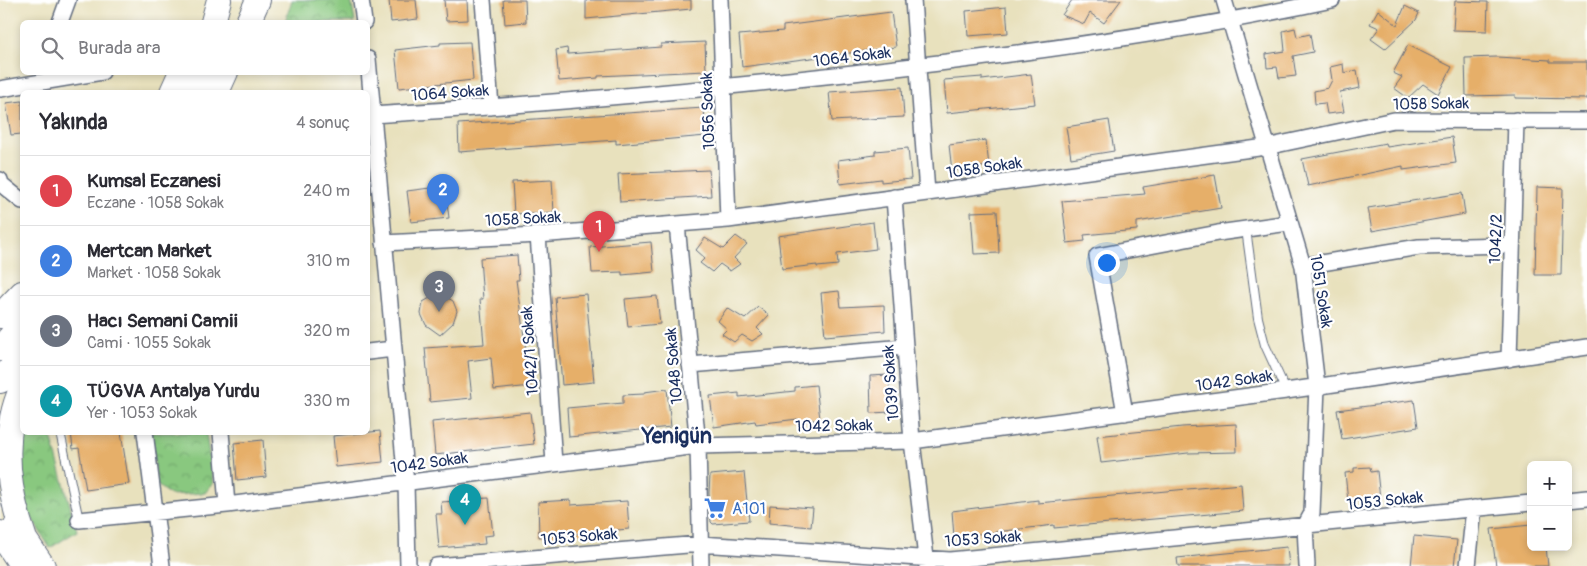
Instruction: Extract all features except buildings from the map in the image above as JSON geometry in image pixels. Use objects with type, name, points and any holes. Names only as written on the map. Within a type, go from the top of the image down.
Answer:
[{"type":"main road","points":[[173,90],[180,75]]},
{"type":"main road","points":[[193,90],[199,75]]},
{"type":"main road","points":[[218,90],[225,75]]},
{"type":"main road","points":[[237,90],[241,75]]},
{"type":"main road","points":[[0,316],[20,295]]},
{"type":"main road","points":[[0,349],[20,325]]},
{"type":"main road","points":[[0,381],[20,357]]},
{"type":"main road","points":[[0,401],[20,382]]},
{"type":"main road","points":[[20,392],[10,415],[5,456],[11,498],[25,539]]},
{"type":"main road","points":[[0,505],[43,566]]},
{"type":"main road","points":[[0,533],[22,566]]},
{"type":"street","points":[[61,20],[68,0]]},
{"type":"street","points":[[361,0],[364,20]]},
{"type":"street","points":[[483,0],[491,107]]},
{"type":"street","name":"1056 Sokak","points":[[720,0],[728,220]]},
{"type":"street","points":[[913,0],[920,65],[927,193]]},
{"type":"street","name":"1051 Sokak","points":[[1224,0],[1266,147],[1303,266],[1317,386],[1312,513],[1305,526],[1307,566]]},
{"type":"street","name":"1064 Sokak","points":[[372,115],[724,88],[920,65],[1060,48],[1230,22],[1332,0]]},
{"type":"street","points":[[0,89],[41,77],[65,75]]},
{"type":"street","points":[[369,75],[374,211],[384,243],[406,483],[408,566]]},
{"type":"street","name":"1058 Sokak","points":[[384,243],[538,235],[728,220],[1266,147],[1394,120],[1587,121]]},
{"type":"street","name":"1042/2","points":[[1509,359],[1516,120]]},
{"type":"street","points":[[0,183],[20,199]]},
{"type":"street","name":"1039 Sokak","points":[[894,197],[912,441],[926,562]]},
{"type":"street","points":[[1125,413],[1098,256],[1289,223]]},
{"type":"street","name":"1048 Sokak","points":[[677,224],[698,446],[702,566]]},
{"type":"street","name":"1042/1 Sokak","points":[[538,235],[554,463]]},
{"type":"street","points":[[1303,266],[1419,247],[1512,245]]},
{"type":"street","points":[[690,365],[905,347]]},
{"type":"street","name":"1042 Sokak","points":[[79,520],[227,506],[698,446],[912,441],[1286,391],[1587,347]]},
{"type":"street","points":[[370,352],[393,349]]},
{"type":"street","points":[[145,435],[162,566]]},
{"type":"street","points":[[221,435],[227,506]]},
{"type":"street","points":[[1572,500],[1587,498]]},
{"type":"street","name":"1053 Sokak","points":[[436,566],[560,561],[700,544],[835,559],[926,562],[1527,503]]},
{"type":"street","points":[[1468,566],[1474,508]]},
{"type":"lane","points":[[1246,229],[1258,318],[1265,346],[1286,391]]},
{"type":"lane","points":[[61,435],[79,520]]},
{"type":"green space","points":[[292,0],[351,0],[355,20],[286,20]]},
{"type":"green space","points":[[24,435],[51,435],[77,531],[50,548],[28,512],[21,461]]},
{"type":"green space","points":[[151,435],[206,435],[213,483],[205,493],[170,495],[157,485]]},
{"type":"place","name":"Mertcan Market","points":[[443,215]]},
{"type":"place","name":"Kumsal Eczanesi","points":[[599,252]]},
{"type":"place","name":"Hacı Semani Camii","points":[[439,312]]},
{"type":"place","name":"A101","points":[[715,508]]},
{"type":"place","name":"TÜGVA Antalya Yurdu","points":[[465,525]]},
{"type":"district","name":"Yenigün","points":[[677,436]]}]
